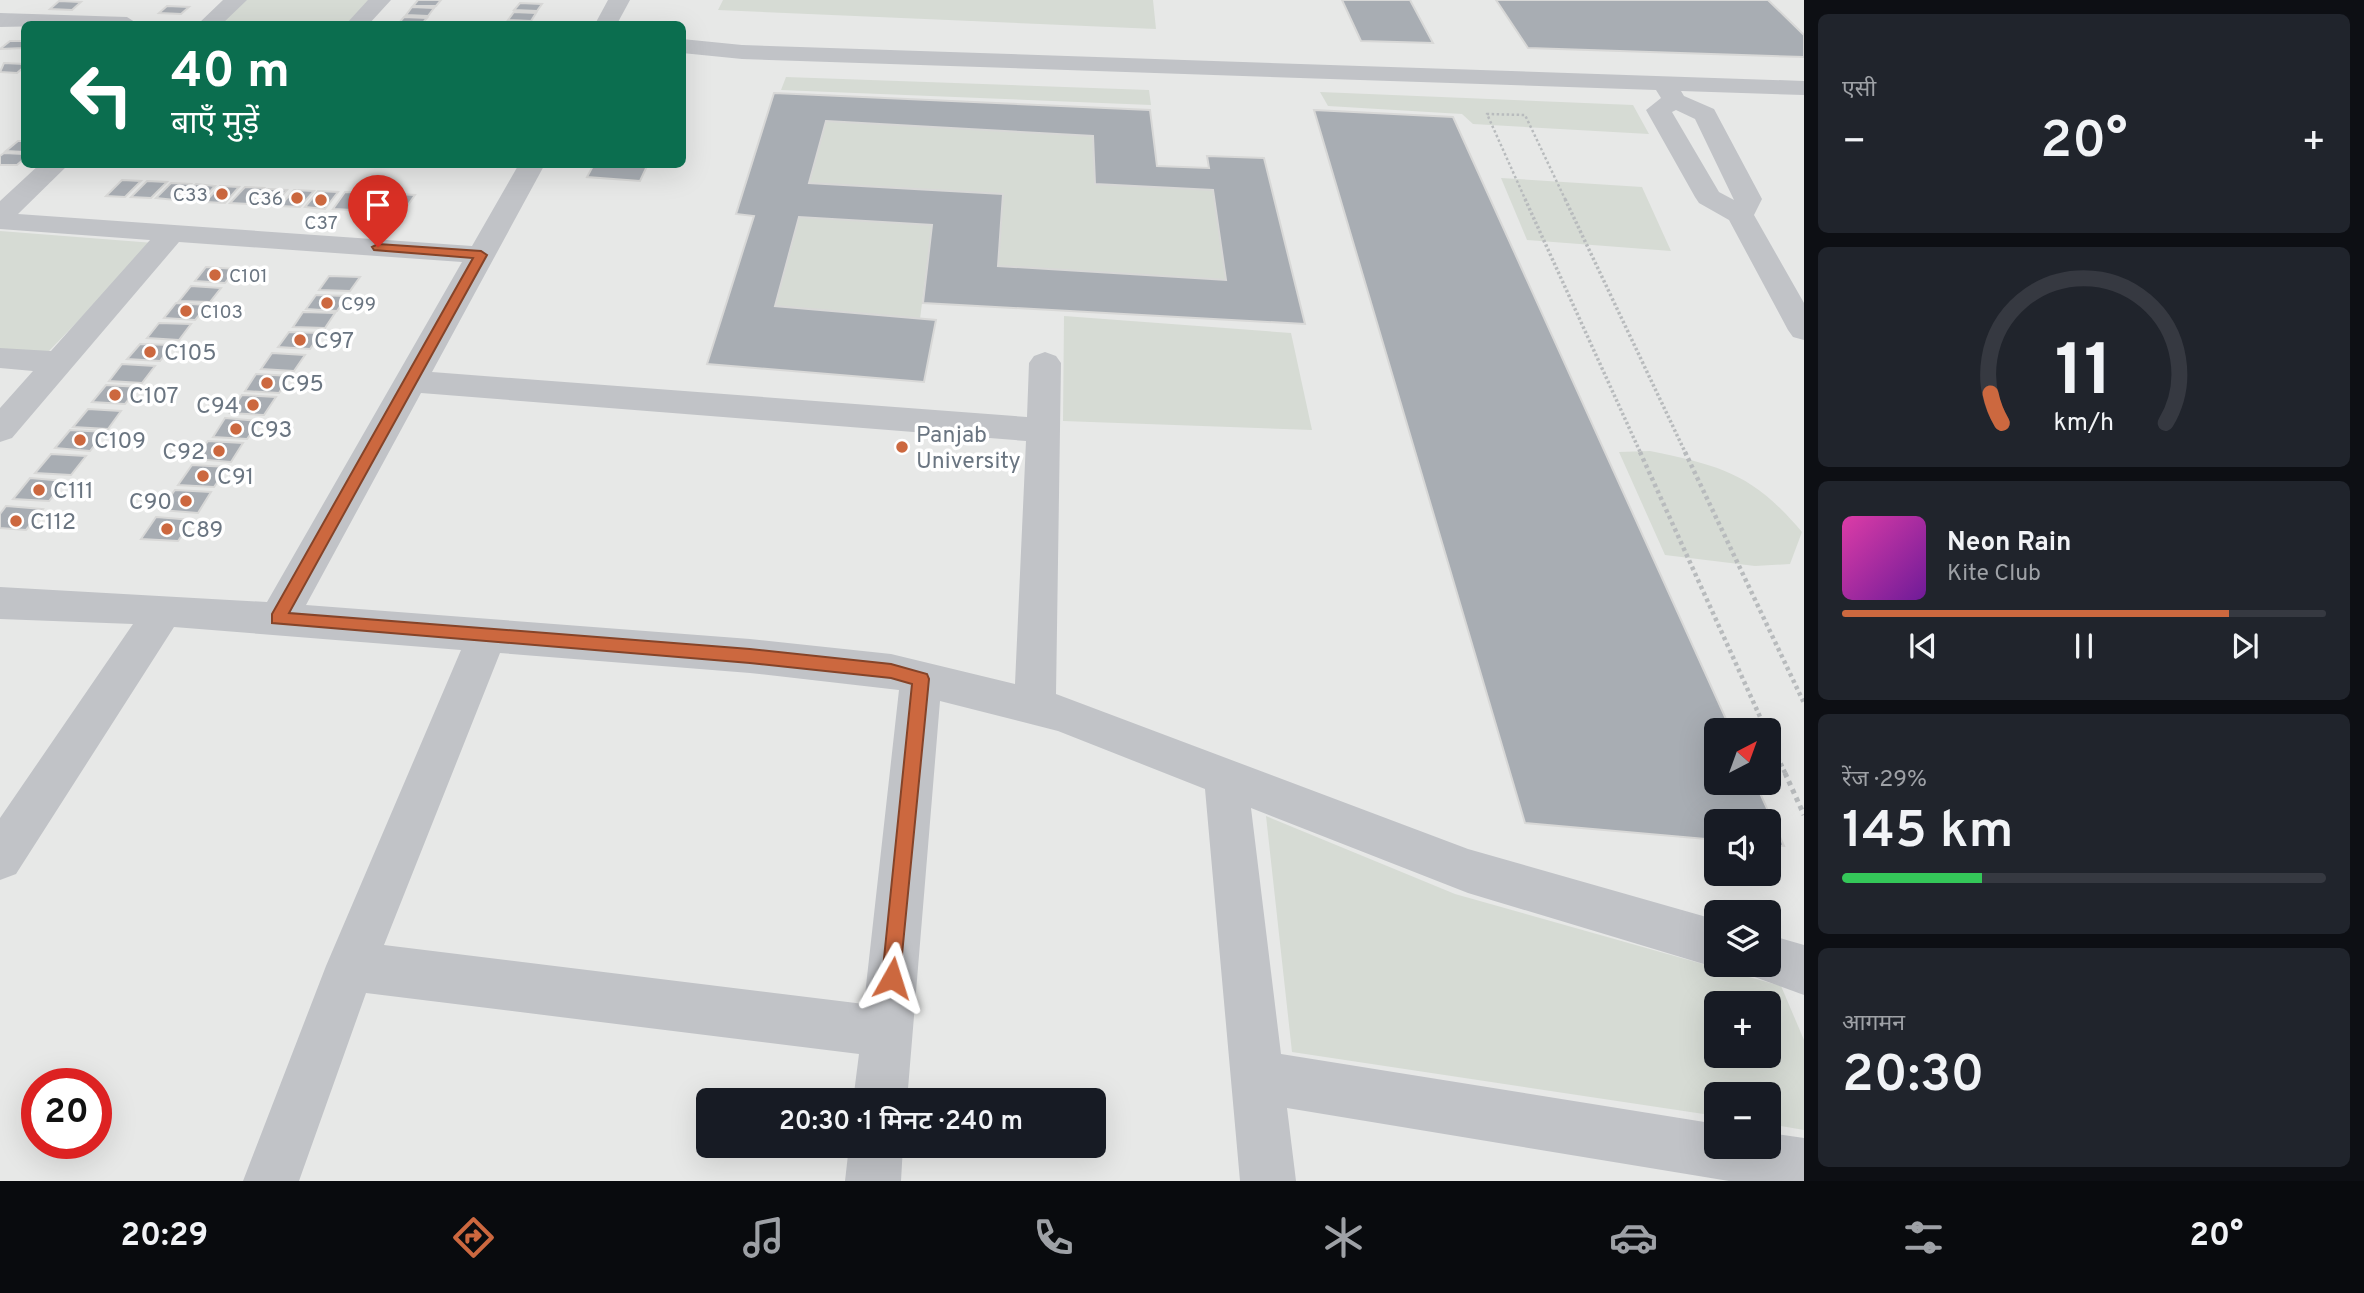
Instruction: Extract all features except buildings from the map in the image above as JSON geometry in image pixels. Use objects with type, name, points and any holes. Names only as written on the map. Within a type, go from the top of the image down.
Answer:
[{"type":"lane","points":[[212,21],[236,0]]},
{"type":"lane","points":[[361,21],[380,0]]},
{"type":"lane","points":[[610,21],[630,4]]},
{"type":"lane","points":[[0,20],[32,21]]},
{"type":"lane","points":[[686,46],[742,52],[1669,92],[1804,106]]},
{"type":"lane","points":[[686,66],[738,71],[1669,92],[1804,88]]},
{"type":"lane","points":[[1669,92],[1658,110],[1664,121],[1709,197],[1740,215],[1804,330]]},
{"type":"lane","points":[[1669,92],[1705,114],[1748,200],[1740,215]]},
{"type":"lane","points":[[0,218],[52,168]]},
{"type":"lane","points":[[278,619],[530,168]]},
{"type":"lane","points":[[0,218],[481,255]]},
{"type":"lane","points":[[0,430],[173,233]]},
{"type":"lane","points":[[0,358],[57,362]]},
{"type":"lane","points":[[1035,708],[1045,363]]},
{"type":"lane","points":[[411,381],[1043,429]]},
{"type":"lane","points":[[0,603],[164,610],[750,656],[891,671],[1062,714],[1468,871],[1704,940]]},
{"type":"lane","points":[[0,858],[164,610]]},
{"type":"lane","points":[[271,1181],[351,966],[487,635]]},
{"type":"lane","points":[[881,1088],[921,679]]},
{"type":"lane","points":[[1226,778],[1268,1181]]},
{"type":"lane","points":[[351,966],[887,1032]]},
{"type":"lane","points":[[1255,1076],[1804,1166]]},
{"type":"lane","points":[[873,1181],[875,1158]]},
{"type":"path","points":[[1761,718],[1487,114],[1525,115],[1804,703]]},
{"type":"path","points":[[1782,766],[1804,814]]},
{"type":"shaded area","name":"Panjab University","points":[[0,0],[1804,0],[1804,1181],[0,1181]]},
{"type":"shaded area","points":[[243,0],[369,0],[349,21],[220,21]]},
{"type":"shaded area","points":[[723,0],[1153,0],[1156,29],[718,10]]},
{"type":"shaded area","points":[[786,77],[1149,90],[1151,105],[781,90]]},
{"type":"shaded area","points":[[1320,92],[1633,105],[1649,134],[1473,124],[1462,114],[1328,106]]},
{"type":"shaded area","points":[[826,121],[1093,136],[1095,184],[1213,190],[1226,280],[998,266],[1002,194],[809,183]]},
{"type":"shaded area","points":[[1501,178],[1642,187],[1671,251],[1527,240]]},
{"type":"shaded area","points":[[799,217],[932,225],[920,319],[775,306]]},
{"type":"shaded area","points":[[0,231],[154,243],[47,353],[0,349]]},
{"type":"shaded area","points":[[1064,316],[1291,333],[1312,430],[1063,421]]},
{"type":"shaded area","points":[[1650,451],[1697,462],[1735,475],[1768,497],[1802,532],[1790,564],[1755,566],[1665,555],[1619,452]]},
{"type":"shaded area","points":[[1266,816],[1455,894],[1704,964],[1704,977],[1749,977],[1781,986],[1804,1040],[1804,1130],[1781,1126],[1781,1082],[1704,1082],[1704,1114],[1292,1052]]},
{"type":"place","name":"C33","points":[[222,194]]},
{"type":"place","name":"C36","points":[[297,198]]},
{"type":"place","name":"C37","points":[[321,200]]},
{"type":"place","name":"C101","points":[[215,275]]},
{"type":"place","name":"C99","points":[[327,303]]},
{"type":"place","name":"C103","points":[[186,311]]},
{"type":"place","name":"C97","points":[[300,340]]},
{"type":"place","name":"C105","points":[[150,352]]},
{"type":"place","name":"C95","points":[[267,383]]},
{"type":"place","name":"C107","points":[[115,395]]},
{"type":"place","name":"C94","points":[[253,405]]},
{"type":"place","name":"C93","points":[[236,429]]},
{"type":"place","name":"C109","points":[[80,440]]},
{"type":"place","name":"Panjab University","points":[[902,447]]},
{"type":"place","name":"C92","points":[[219,451]]},
{"type":"place","name":"C91","points":[[203,476]]},
{"type":"place","name":"C111","points":[[39,490]]},
{"type":"place","name":"C90","points":[[186,501]]},
{"type":"place","name":"C112","points":[[16,521]]},
{"type":"place","name":"C89","points":[[167,529]]},
{"type":"route","points":[[378,247],[481,255],[278,619],[750,656],[891,671],[921,679],[892,978]]}]
